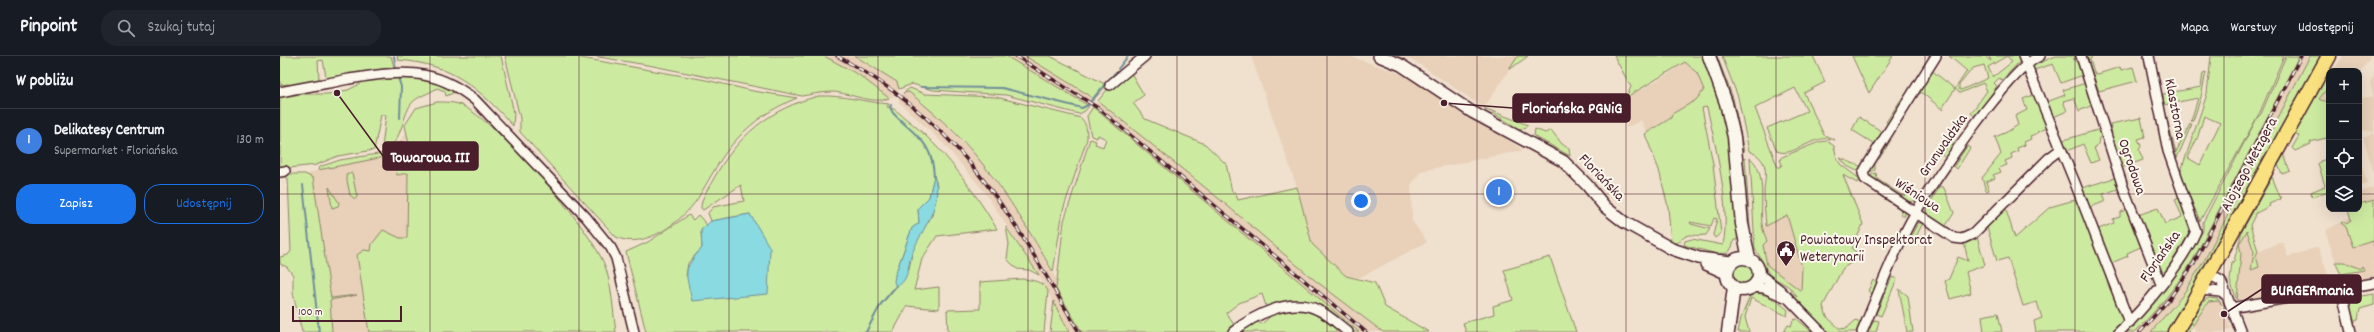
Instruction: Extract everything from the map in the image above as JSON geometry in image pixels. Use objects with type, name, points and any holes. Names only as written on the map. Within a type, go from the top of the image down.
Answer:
[{"type":"main road","points":[[1709,56],[1726,103],[1734,137],[1742,224],[1736,263],[1728,281],[1734,287],[1750,288]]},
{"type":"main road","name":"Alojzego Metzgera","points":[[2175,332],[2209,274],[2329,56]]},
{"type":"main road","points":[[1728,330],[1750,288],[1757,281],[1759,274],[1758,266],[1736,263]]},
{"type":"main road","points":[[1728,330],[1734,287]]},
{"type":"street","points":[[1110,85],[1145,56]]},
{"type":"street","name":"Floriańska","points":[[1379,56],[1401,65],[1472,112],[1559,159],[1587,184],[1605,206],[1624,222],[1672,249],[1699,258],[1736,263]]},
{"type":"street","name":"Wiśniowa","points":[[1936,56],[1864,173],[1865,179],[1954,238],[1968,237],[2061,149]]},
{"type":"street","name":"Grunwaldzka","points":[[1862,332],[1916,212],[1989,106],[2024,60],[2040,56]]},
{"type":"street","name":"Ogrodowa","points":[[2082,56],[2122,187],[2161,284]]},
{"type":"street","name":"Klasztorna","points":[[2149,56],[2167,145],[2173,167]]},
{"type":"street","points":[[2024,60],[2130,322]]},
{"type":"street","points":[[280,92],[384,73],[409,72],[443,80],[468,94],[586,217],[611,248],[616,258],[634,332]]},
{"type":"street","name":"Floriańska","points":[[2119,332],[2130,322],[2161,284],[2196,231],[2173,167]]},
{"type":"street","points":[[1759,274],[1779,289],[1786,298],[1821,332]]},
{"type":"street","points":[[2209,274],[2221,281],[2241,332]]},
{"type":"street","points":[[2231,308],[2374,283]]},
{"type":"street","points":[[1750,288],[1764,288],[1786,298]]},
{"type":"street","points":[[2342,289],[2351,332]]},
{"type":"street","points":[[2200,290],[2221,292],[2226,295]]},
{"type":"street","points":[[1233,332],[1253,318],[1269,312],[1298,305],[1318,309],[1348,332]]},
{"type":"shaded area","points":[[824,56],[855,56],[897,82],[899,89],[893,97],[886,97],[859,75]]},
{"type":"shaded area","points":[[1006,56],[1025,56],[1089,95],[1093,100],[1087,106]]},
{"type":"shaded area","points":[[1251,56],[1349,56],[1413,78],[1523,150],[1421,171],[1411,185],[1412,221],[1427,242],[1359,278],[1346,276],[1312,244],[1297,187]]},
{"type":"shaded area","points":[[1403,56],[1518,56],[1484,108],[1421,65]]},
{"type":"shaded area","points":[[2296,56],[2320,56],[2192,284],[2152,332],[2134,332],[2181,275]]},
{"type":"shaded area","points":[[2343,56],[2371,56],[2362,70],[2362,68],[2335,68]]},
{"type":"shaded area","points":[[1685,62],[1697,73],[1704,90],[1696,100],[1673,114],[1671,118],[1647,133],[1641,120],[1626,128],[1627,122],[1615,104],[1667,75]]},
{"type":"shaded area","points":[[2374,74],[2374,132],[2362,130],[2362,98],[2373,96],[2370,83]]},
{"type":"shaded area","points":[[2324,91],[2326,92],[2326,102],[2319,99]]},
{"type":"shaded area","points":[[908,92],[930,109],[981,161],[1020,217],[1087,332],[1069,332],[1039,275],[984,191],[943,143],[899,102],[899,98],[903,93]]},
{"type":"shaded area","points":[[1098,101],[1223,202],[1312,278],[1383,332],[1355,332],[1091,110]]},
{"type":"shaded area","points":[[408,131],[414,165],[410,239],[373,245],[371,253],[357,255],[369,332],[332,332],[330,301],[305,176],[332,163],[393,152]]},
{"type":"shaded area","points":[[2374,133],[2374,173],[2363,137]]},
{"type":"shaded area","points":[[2362,166],[2367,184],[2362,185]]},
{"type":"shaded area","points":[[2374,188],[2374,200],[2362,203],[2362,191]]},
{"type":"shaded area","points":[[1787,215],[1802,267],[1802,288],[1800,291],[1767,265],[1766,257],[1764,256],[1761,228]]},
{"type":"shaded area","points":[[2350,217],[2359,245],[2373,241],[2374,277],[2343,282],[2325,231]]},
{"type":"shaded area","points":[[2247,231],[2257,258],[2258,251],[2283,242],[2288,257],[2318,247],[2331,284],[2237,300],[2239,244]]},
{"type":"shaded area","points":[[2205,300],[2219,301],[2231,328],[2223,332],[2196,332],[2191,322]]},
{"type":"green space","points":[[280,56],[391,56],[394,67],[329,79],[326,77],[323,60],[318,61],[319,80],[289,87],[289,84],[280,85]]},
{"type":"green space","points":[[397,56],[501,56],[514,113],[513,126],[488,100],[463,80],[449,72],[434,67],[417,62],[398,60]]},
{"type":"green space","points":[[505,56],[570,56],[797,98],[764,115],[743,132],[716,167],[698,198],[683,216],[662,231],[650,237],[639,240],[627,240],[616,237],[520,132],[520,118]]},
{"type":"green space","points":[[593,56],[824,56],[859,75],[889,98],[876,100],[833,92],[802,96],[653,66]]},
{"type":"green space","points":[[855,56],[1006,56],[1089,106],[1085,111],[1079,114],[1006,95],[933,90],[912,84],[899,89],[897,82]]},
{"type":"green space","points":[[1025,56],[1050,56],[1107,85],[1093,100],[1089,95]]},
{"type":"green space","points":[[1518,56],[1528,56],[1509,70]]},
{"type":"green space","points":[[1614,56],[1704,56],[1717,88],[1730,139],[1738,231],[1737,240],[1734,240],[1728,253],[1717,254],[1684,245],[1685,241],[1692,239],[1723,245],[1725,230],[1724,195],[1718,157],[1707,107],[1702,108],[1713,164],[1721,233],[1715,238],[1713,235],[1717,219],[1714,218],[1711,226],[1690,222],[1691,224],[1710,229],[1706,235],[1690,235],[1676,244],[1671,242],[1668,207],[1659,170],[1645,134],[1671,118],[1672,114],[1696,100],[1704,90],[1697,73],[1685,62],[1615,104],[1616,101],[1627,95],[1631,87]]},
{"type":"green space","points":[[1713,56],[1717,56],[1733,98],[1744,152],[1740,149]]},
{"type":"green space","points":[[1722,56],[1813,56],[1825,82],[1804,93],[1824,135],[1835,140],[1819,139],[1790,152],[1777,151],[1767,128],[1807,111],[1795,88],[1755,108],[1778,168],[1782,165],[1780,159],[1782,157],[1819,142],[1827,141],[1834,146],[1837,159],[1841,165],[1860,179],[1857,183],[1843,175],[1863,224],[1852,249],[1862,256],[1843,268],[1823,306],[1827,317],[1840,329],[1847,328],[1856,320],[1860,322],[1856,332],[1829,332],[1793,295],[1790,291],[1797,297],[1792,289],[1769,274],[1755,249],[1750,158],[1759,171],[1761,179],[1762,225],[1767,241],[1763,245],[1767,265],[1801,291],[1802,267],[1787,215],[1766,226],[1764,194],[1765,167],[1760,158],[1749,151],[1738,97]]},
{"type":"green space","points":[[1852,56],[1893,56],[1869,93]]},
{"type":"green space","points":[[1949,56],[1985,56],[1991,61],[1989,56],[2007,56],[2021,56],[2022,59],[2002,80],[1999,78],[1994,83],[1997,86],[1976,117],[1971,113],[1987,91],[1983,83],[1960,93],[1955,89],[1967,71]],"holes":[[[2007,56],[2012,62],[1993,77],[1988,67]],[[1984,65],[1988,78],[1961,90],[1959,89],[1959,85],[1973,68]]]},
{"type":"green space","points":[[2056,56],[2077,56],[2078,58],[2072,59],[2080,64],[2083,75],[2061,83],[2053,64],[2031,71],[2030,67]]},
{"type":"green space","points":[[2086,56],[2092,56],[2090,60],[2095,75],[2120,67],[2121,70],[2133,67],[2137,81],[2099,91]]},
{"type":"green space","points":[[2211,56],[2284,56],[2260,112],[2200,221],[2183,181],[2181,171],[2207,94]],"holes":[[[2204,116],[2220,123],[2200,165],[2188,158],[2198,136]]]},
{"type":"green space","points":[[2286,56],[2299,56],[2193,260],[2166,298],[2151,315],[2135,332],[2127,332],[2163,291],[2203,231],[2203,222],[2257,118],[2261,114]]},
{"type":"green space","points":[[2310,56],[2323,56],[2210,261],[2208,259],[2209,263],[2184,308],[2167,332],[2151,332],[2182,296],[2204,261]]},
{"type":"green space","points":[[1930,69],[1955,89],[1943,107],[1943,110],[1921,92],[1920,94],[1916,91],[1925,78],[1928,80],[1930,78],[1926,75]]},
{"type":"green space","points":[[2206,72],[2201,97],[2193,121],[2191,121],[2198,98],[2164,105],[2163,94],[2201,87],[2203,73]]},
{"type":"green space","points":[[1131,73],[1144,95],[1133,103],[1145,119],[1205,144],[1226,164],[1232,192],[1235,192],[1238,200],[1297,187],[1312,244],[1346,276],[1375,283],[1385,307],[1429,332],[1383,332],[1312,278],[1223,202],[1098,101],[1106,91]]},
{"type":"green space","points":[[385,77],[428,80],[453,90],[453,93],[446,96],[445,91],[437,88],[414,101],[408,110],[394,143],[383,150],[382,147],[386,115],[381,115],[374,150],[338,156],[316,165],[280,169],[280,98],[300,94],[328,94],[348,90],[360,84],[359,81]]},
{"type":"green space","points":[[2326,80],[2326,90],[2319,99],[2326,102],[2326,138],[2310,142],[2311,144],[2295,151],[2292,148],[2299,136],[2295,133]]},
{"type":"green space","points":[[2086,83],[2093,105],[2079,111],[2074,98],[2063,101],[2067,111],[2051,118],[2044,103],[2065,95],[2063,90]]},
{"type":"green space","points":[[910,88],[925,94],[996,97],[1081,118],[1083,120],[1086,128],[1087,139],[1063,210],[1053,272],[1019,216],[991,175],[973,152],[947,125],[909,92],[903,93]]},
{"type":"green space","points":[[2036,94],[2050,127],[2030,136],[2031,139],[2024,142],[2025,145],[2017,148],[2018,151],[2011,154],[2012,158],[2005,161],[2007,165],[1999,168],[2001,172],[1993,175],[1995,178],[1986,182],[1989,190],[1986,191],[1982,178],[2001,154],[1995,137],[2018,125],[2015,116],[2027,110],[2023,99]]},
{"type":"green space","points":[[819,96],[828,96],[889,104],[887,107],[897,111],[945,155],[978,199],[997,229],[937,236],[922,259],[914,290],[939,287],[939,309],[907,306],[893,332],[646,332],[626,252],[648,242],[689,215],[693,220],[698,215],[707,225],[701,230],[702,248],[688,263],[686,276],[750,214],[711,221],[708,213],[713,207],[744,201],[741,185],[703,210],[701,208],[705,194],[722,164],[744,137],[757,126],[770,116],[801,101]],"holes":[[[934,176],[937,185],[932,216],[920,234],[912,253],[909,269],[895,275],[912,228],[919,223],[918,208],[929,197]]]},
{"type":"green space","points":[[1902,98],[1905,100],[1889,124],[1886,122]]},
{"type":"green space","points":[[437,102],[449,102],[461,105],[477,115],[497,132],[542,178],[582,227],[605,266],[611,290],[616,332],[369,332],[357,255],[364,250],[371,251],[372,244],[383,230],[400,238],[407,238],[408,173],[397,175],[396,169],[413,163],[405,125],[416,108]]},
{"type":"green space","points":[[1093,107],[1359,332],[1350,332],[1323,310],[1267,309],[1262,294],[1239,303],[1226,313],[1235,326],[1230,332],[1082,332],[1056,289],[1064,221],[1090,139],[1096,141],[1095,144],[1103,147],[1106,139],[1098,135],[1097,138],[1091,136],[1087,116]]},
{"type":"green space","points":[[1484,108],[1528,125],[1521,130]]},
{"type":"green space","points":[[1859,117],[1884,133],[1876,145],[1852,130]]},
{"type":"green space","points":[[2166,117],[2176,152],[2190,124],[2192,124],[2177,158]]},
{"type":"green space","points":[[2141,118],[2145,137],[2138,139],[2141,146],[2139,150],[2143,160],[2118,169],[2109,135],[2112,133],[2110,124]]},
{"type":"green space","points":[[1535,129],[1545,133],[1551,130],[1562,144],[1569,149],[1570,156],[1534,136]]},
{"type":"green space","points":[[2101,129],[2103,136],[2099,138],[2098,144],[2094,148],[2099,160],[2091,163],[2083,144],[2065,152],[2060,141]]},
{"type":"green space","points":[[1888,138],[1891,140],[1879,159],[1875,161],[1875,170],[1869,173],[1869,169]]},
{"type":"green space","points":[[400,141],[403,142],[404,147],[400,154],[318,170],[319,167],[340,160],[390,152]]},
{"type":"green space","points":[[1951,141],[1956,144],[1946,158],[1942,154]]},
{"type":"green space","points":[[1967,146],[1970,148],[1957,169],[1954,166]]},
{"type":"green space","points":[[2284,155],[2290,171],[2282,174],[2278,165]]},
{"type":"green space","points":[[1745,158],[1750,227],[1749,238],[1742,162]]},
{"type":"green space","points":[[1840,158],[1862,167],[1859,172],[1847,166]]},
{"type":"green space","points":[[2326,159],[2326,192],[2312,197],[2311,192],[2325,186],[2318,163]]},
{"type":"green space","points":[[352,173],[357,197],[355,199],[350,195],[346,175]]},
{"type":"green space","points":[[1876,173],[1877,179],[1903,196],[1910,194],[1917,200],[1909,202],[1869,176]]},
{"type":"green space","points":[[285,174],[305,174],[313,178],[331,298],[357,295],[330,300],[332,332],[302,332],[293,293],[293,275],[287,267],[280,264],[280,257],[288,255],[291,251],[288,178],[283,176]]},
{"type":"green space","points":[[2117,177],[2121,188],[2103,194],[2106,201],[2088,208],[2079,189]]},
{"type":"green space","points":[[2272,177],[2281,199],[2269,204],[2270,206],[2256,213],[2250,225],[2258,251],[2256,256],[2259,267],[2251,270],[2254,252],[2247,231],[2239,244],[2241,253],[2237,300],[2230,281],[2232,262],[2234,261],[2242,231]]},
{"type":"green space","points":[[1940,186],[1944,188],[1954,213],[1945,227],[1928,215],[1926,210]]},
{"type":"green space","points":[[329,187],[339,203],[338,206],[332,208]]},
{"type":"green space","points":[[1879,192],[1905,209],[1905,216],[1902,216],[1900,209],[1877,194]]},
{"type":"green space","points":[[2179,197],[2192,229],[2161,279],[2135,216],[2158,208],[2165,224],[2182,217],[2175,199]]},
{"type":"green space","points":[[2078,199],[2124,318],[2113,332],[2036,332],[2034,321],[2042,318],[2037,302],[2023,306],[2008,258],[1997,261],[1987,227],[2005,207],[2015,238],[2050,207]]},
{"type":"green space","points":[[2374,200],[2374,247],[2373,241],[2353,247],[2346,227],[2341,223],[2345,221],[2346,223],[2351,220],[2349,212],[2362,212],[2362,203]]},
{"type":"green space","points":[[2127,210],[2143,246],[2127,253],[2128,256],[2109,264],[2096,230],[2114,223],[2113,219],[2120,217],[2120,212]]},
{"type":"green space","points":[[1918,223],[1923,223],[1912,244],[1908,241]]},
{"type":"green space","points":[[1006,227],[1039,275],[1029,270],[1017,269],[1007,259],[1009,244]]},
{"type":"green space","points":[[1979,234],[1977,237],[1985,265],[1966,272],[1971,293],[1950,299],[1945,281],[1949,279],[1958,257],[1968,261],[1964,242]]},
{"type":"green space","points":[[1550,257],[1576,332],[1466,332],[1463,323],[1494,314],[1493,306],[1513,300],[1504,270]]},
{"type":"green space","points":[[2335,262],[2345,262],[2360,269],[2362,266],[2364,270],[2341,274]]},
{"type":"green space","points":[[1742,263],[1746,264],[1752,270],[1752,278],[1746,284],[1742,285],[1738,284],[1732,278],[1731,274],[1732,270],[1738,264]]},
{"type":"green space","points":[[1892,277],[1897,279],[1881,316],[1876,314]]},
{"type":"green space","points":[[1022,279],[1040,283],[1048,291],[1044,332],[948,332],[947,310],[980,309],[980,282]]},
{"type":"green space","points":[[1873,280],[1877,283],[1872,294],[1868,291]]},
{"type":"green space","points":[[1899,289],[1908,296],[1913,332],[1907,332]]},
{"type":"green space","points":[[1756,293],[1774,299],[1788,310],[1787,316],[1751,298],[1745,317],[1749,332],[1738,332],[1741,318],[1750,296]]},
{"type":"green space","points":[[2374,294],[2374,305],[2360,309],[2358,320],[2353,322],[2349,298]]},
{"type":"green space","points":[[2209,298],[2218,299],[2222,305],[2219,301],[2208,302],[2193,325],[2191,322],[2192,326],[2188,332],[2184,332],[2204,301]]},
{"type":"green space","points":[[1054,301],[1055,305],[1069,332],[1050,332]]},
{"type":"green space","points":[[1307,307],[1345,332],[1235,332],[1256,321],[1262,324],[1275,312]]},
{"type":"green space","points":[[1998,313],[2002,332],[1984,332],[1982,316]]},
{"type":"green space","points":[[1797,319],[1812,332],[1784,332],[1788,325],[1791,326],[1793,320]]},
{"type":"green space","points":[[1874,320],[1879,321],[1876,332],[1868,332]]},
{"type":"water","points":[[934,176],[937,187],[934,207],[910,259],[906,277],[901,284],[896,287],[894,282],[895,275],[912,228],[919,223],[918,208],[929,197]]},
{"type":"water","points":[[750,214],[770,248],[768,294],[692,301],[687,272],[691,262],[702,248],[701,230],[711,221]]},
{"type":"waterway","points":[[394,56],[396,71]]},
{"type":"waterway","points":[[1118,69],[1128,56]]},
{"type":"waterway","points":[[1109,80],[1115,73]]},
{"type":"waterway","points":[[398,77],[401,87],[400,118]]},
{"type":"waterway","points":[[921,87],[1002,88],[1082,108],[1088,105],[1105,84]]},
{"type":"waterway","points":[[891,105],[890,107],[893,113],[921,140],[926,147],[933,165],[934,177]]},
{"type":"waterway","points":[[303,185],[319,332]]},
{"type":"waterway","points":[[866,332],[881,304],[897,285]]},
{"type":"railway","points":[[837,56],[881,82],[918,111],[951,142],[979,175],[1005,210],[1079,332]]},
{"type":"railway","points":[[1016,56],[1098,108],[1366,332]]},
{"type":"railway","points":[[2140,332],[2170,298],[2194,263],[2301,56]]},
{"type":"place","name":"Towarowa III","points":[[337,93]]},
{"type":"place","name":"Floriańska PGNiG","points":[[1444,103]]},
{"type":"place","name":"Delikatesy Centrum","points":[[1499,192]]},
{"type":"place","name":"Powiatowy Inspektorat Weterynarii","points":[[1786,267]]},
{"type":"place","name":"BURGERmania","points":[[2224,314]]}]
